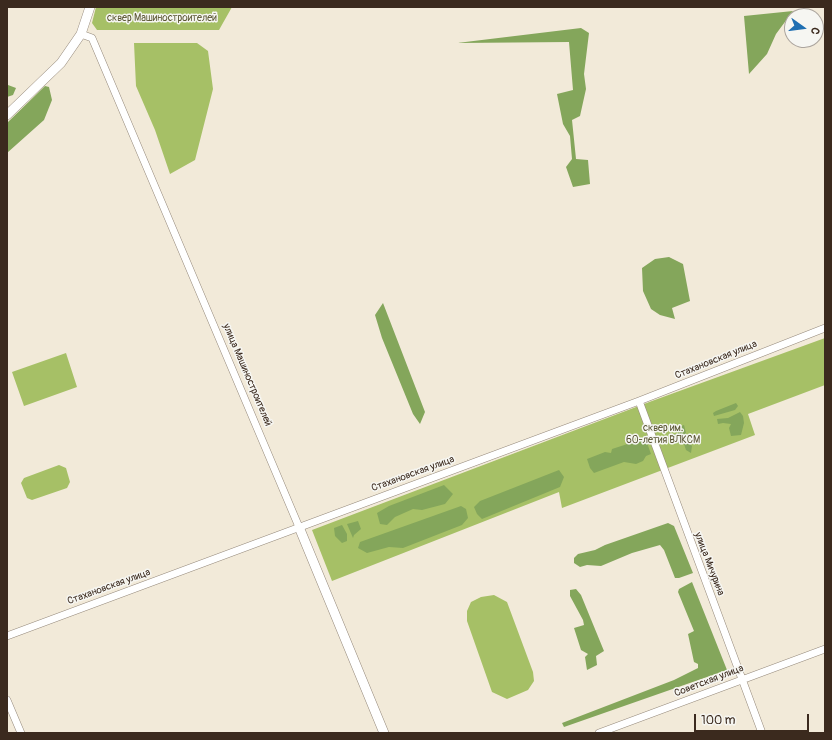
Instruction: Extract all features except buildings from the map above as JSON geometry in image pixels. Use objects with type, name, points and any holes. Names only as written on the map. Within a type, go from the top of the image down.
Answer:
[{"type":"street","points":[[7,115],[61,63],[81,34],[90,7]]},
{"type":"street","name":"улица Машиностроителей","points":[[81,34],[92,38],[299,526],[384,733]]},
{"type":"street","name":"Стахановская улица","points":[[7,636],[299,526],[639,401],[825,328]]},
{"type":"street","name":"улица Мичурина","points":[[639,401],[762,733]]},
{"type":"street","name":"Советская улица","points":[[599,733],[825,648]]},
{"type":"street","points":[[7,700],[21,733]]},
{"type":"green space","name":"сквер Машиностроителей","points":[[96,7],[232,7],[219,30],[97,30],[92,23]]},
{"type":"green space","points":[[784,12],[784,23],[776,34],[767,54],[749,74],[744,16]]},
{"type":"green space","points":[[581,28],[589,33],[584,74],[586,89],[580,116],[572,120],[576,159],[588,160],[590,184],[573,187],[566,167],[572,159],[570,136],[563,124],[557,94],[573,90],[569,42],[457,43]]},
{"type":"green space","points":[[134,43],[197,43],[208,51],[213,89],[195,160],[170,174],[155,130],[136,86]]},
{"type":"green space","points":[[8,85],[16,88],[13,95],[7,97]]},
{"type":"green space","points":[[45,86],[49,87],[52,100],[44,120],[7,153],[7,123]]},
{"type":"green space","points":[[669,257],[683,264],[690,301],[672,308],[675,319],[660,315],[651,309],[643,291],[642,268],[655,259]]},
{"type":"green space","points":[[383,303],[425,412],[420,424],[413,414],[382,338],[375,315]]},
{"type":"green space","name":"сквер им. 60-летия ВЛКСМ","points":[[825,338],[825,385],[748,414],[755,435],[562,508],[559,492],[332,581],[312,530],[652,401]]},
{"type":"green space","points":[[66,353],[77,387],[24,406],[12,372]]},
{"type":"green space","points":[[736,403],[738,406],[735,410],[714,416],[713,413],[716,411]]},
{"type":"green space","points":[[740,412],[743,416],[744,423],[741,435],[731,436],[729,428],[731,424],[718,424],[717,419],[728,418]]},
{"type":"green space","points":[[684,425],[686,433],[684,437],[692,446],[691,453],[686,450],[684,444],[672,442],[671,434],[678,434],[679,427]]},
{"type":"green space","points":[[643,439],[646,440],[651,454],[646,456],[643,461],[636,464],[624,462],[594,473],[590,468],[587,459],[605,452],[611,453],[612,449]]},
{"type":"green space","points":[[59,465],[66,468],[70,482],[67,488],[32,500],[27,498],[21,483],[24,478]]},
{"type":"green space","points":[[559,470],[564,477],[560,487],[482,519],[477,514],[474,507],[480,501]]},
{"type":"green space","points":[[444,485],[453,494],[445,504],[422,510],[413,509],[395,517],[387,525],[380,524],[377,513],[389,506]]},
{"type":"green space","points":[[461,506],[466,509],[468,518],[462,525],[403,548],[389,547],[367,553],[358,548],[360,542]]},
{"type":"green space","points":[[358,521],[361,529],[354,535],[353,538],[347,524]]},
{"type":"green space","points":[[668,523],[674,526],[693,573],[675,578],[664,550],[660,545],[632,553],[601,566],[587,565],[580,567],[574,563],[574,558],[578,554],[595,550],[605,545]]},
{"type":"green space","points":[[342,525],[347,534],[347,541],[342,543],[335,536],[334,528]]},
{"type":"green space","points":[[692,582],[727,670],[564,727],[562,723],[674,680],[698,668],[698,664],[694,662],[688,634],[694,631],[678,592],[679,589]]},
{"type":"green space","points":[[576,589],[581,595],[604,651],[596,656],[597,665],[587,670],[585,657],[588,654],[581,650],[574,628],[584,625],[583,620],[570,596],[570,590]]},
{"type":"green space","points":[[494,595],[507,602],[533,672],[534,681],[528,690],[507,699],[492,692],[467,621],[467,611],[471,602],[481,597]]}]
